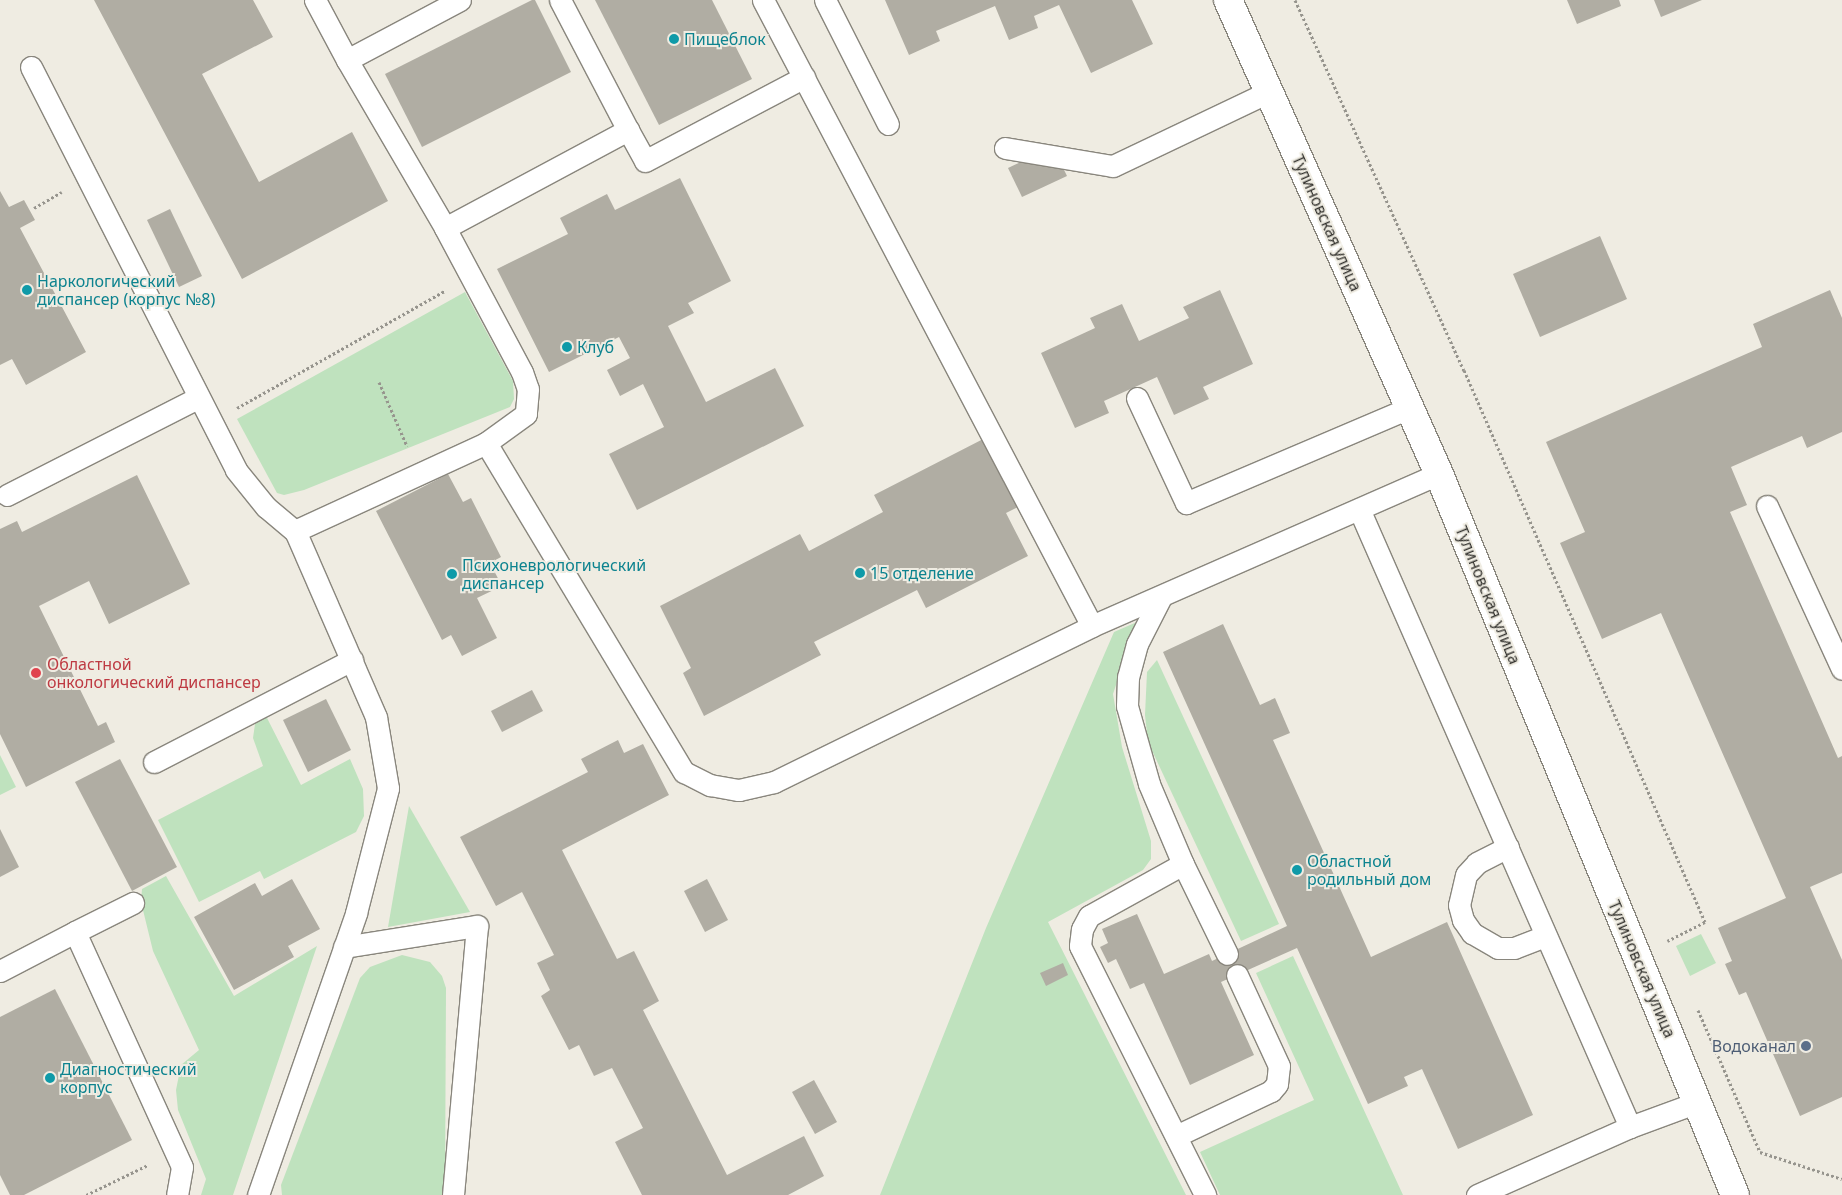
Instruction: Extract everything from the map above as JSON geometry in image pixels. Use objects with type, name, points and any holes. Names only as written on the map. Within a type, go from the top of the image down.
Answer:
[{"type":"street","name":"Тулиновская улица","points":[[1228,0],[1439,474],[1735,1195]]},
{"type":"lane","points":[[295,531],[486,443],[526,414],[528,389],[522,372],[445,228],[347,60],[315,0]]},
{"type":"lane","points":[[347,60],[460,0]]},
{"type":"lane","points":[[560,0],[645,161],[804,78]]},
{"type":"lane","points":[[763,0],[1092,626]]},
{"type":"lane","points":[[825,0],[888,124]]},
{"type":"lane","points":[[31,67],[210,424],[236,470],[266,507],[295,531],[376,717],[388,788],[356,912],[258,1195]]},
{"type":"lane","points":[[1005,148],[1113,166],[1268,92]]},
{"type":"lane","points":[[445,228],[628,130]]},
{"type":"lane","points":[[7,495],[197,398]]},
{"type":"lane","points":[[1137,398],[1186,503],[1410,408]]},
{"type":"lane","points":[[486,443],[684,772],[710,785],[739,790],[774,782],[1092,626],[1439,474]]},
{"type":"lane","points":[[1767,506],[1842,669]]},
{"type":"lane","points":[[1360,509],[1630,1127]]},
{"type":"lane","points":[[1161,596],[1137,644],[1128,677],[1126,706],[1149,784],[1183,864],[1227,954]]},
{"type":"lane","points":[[154,762],[352,660]]},
{"type":"lane","points":[[1508,847],[1476,863],[1466,875],[1459,905],[1463,920],[1472,933],[1498,948],[1514,948],[1546,936]]},
{"type":"lane","points":[[1183,864],[1089,916],[1080,937],[1080,946],[1205,1195]]},
{"type":"lane","points":[[0,971],[133,903]]},
{"type":"lane","points":[[344,947],[477,926],[453,1195]]},
{"type":"lane","points":[[75,932],[182,1167],[177,1195]]},
{"type":"lane","points":[[1176,1136],[1272,1091],[1277,1084],[1279,1066],[1237,975]]},
{"type":"lane","points":[[1477,1195],[1630,1127],[1698,1102]]},
{"type":"path","points":[[1295,0],[1464,370],[1705,922],[1667,940],[1671,949]]},
{"type":"path","points":[[210,424],[471,277]]},
{"type":"path","points":[[379,382],[420,474]]},
{"type":"path","points":[[1694,1002],[1760,1152],[1842,1179]]},
{"type":"path","points":[[86,1195],[176,1152]]},
{"type":"green space","points":[[465,292],[513,381],[514,399],[510,407],[304,490],[284,495],[277,493],[237,419]]},
{"type":"green space","points":[[1137,622],[1113,694],[1122,747],[1151,841],[1151,859],[1143,870],[1048,922],[1186,1195],[880,1195],[986,928],[1114,632]]},
{"type":"green space","points":[[1157,660],[1279,924],[1241,941],[1148,742],[1145,715],[1147,672]]},
{"type":"green space","points":[[265,714],[301,785],[350,759],[363,789],[364,816],[356,832],[264,879],[260,871],[199,902],[158,820],[263,766],[253,738],[255,724]]},
{"type":"green space","points":[[0,755],[16,787],[0,795]]},
{"type":"green space","points":[[409,806],[470,912],[388,927]]},
{"type":"green space","points":[[166,876],[234,996],[317,946],[233,1195],[201,1195],[206,1179],[178,1110],[176,1090],[181,1065],[199,1050],[153,951],[141,902],[142,889]]},
{"type":"green space","points":[[1701,934],[1716,963],[1690,976],[1676,946]]},
{"type":"green space","points":[[402,955],[430,962],[442,976],[446,988],[445,1195],[282,1195],[281,1185],[360,978],[370,967]]},
{"type":"green space","points":[[1293,956],[1403,1195],[1220,1195],[1200,1152],[1314,1100],[1256,973]]},
{"type":"building","points":[[94,0],[253,0],[273,37],[202,74],[259,182],[352,132],[388,201],[242,279]]},
{"type":"building","points":[[535,0],[571,72],[422,147],[385,74]]},
{"type":"building","name":"Пищеблок","points":[[595,0],[712,0],[752,79],[659,125]]},
{"type":"building","points":[[885,0],[1132,0],[1153,44],[1091,73],[1059,5],[1034,16],[1038,28],[1009,40],[995,6],[936,31],[940,41],[909,55]]},
{"type":"building","points":[[1567,0],[1619,0],[1621,6],[1577,24]]},
{"type":"building","points":[[1654,0],[1702,0],[1661,17]]},
{"type":"building","points":[[1053,147],[1067,176],[1022,197],[1008,168]]},
{"type":"building","name":"Клуб","points":[[680,178],[731,281],[688,303],[694,313],[668,326],[706,402],[775,368],[804,426],[637,510],[609,454],[664,427],[643,384],[620,396],[607,370],[630,358],[619,337],[549,372],[497,269],[568,234],[560,218],[607,194],[615,210]]},
{"type":"building","name":"Наркологический диспансер (корпус №8)","points":[[0,191],[9,207],[24,200],[35,220],[20,228],[86,352],[26,385],[12,359],[0,365]]},
{"type":"building","points":[[170,209],[202,276],[179,287],[147,220]]},
{"type":"building","points":[[1600,236],[1627,299],[1540,337],[1513,274]]},
{"type":"building","points":[[1220,290],[1253,364],[1203,387],[1209,399],[1174,415],[1157,377],[1104,401],[1109,413],[1075,428],[1041,353],[1095,328],[1090,318],[1122,304],[1139,341],[1189,318],[1183,307]]},
{"type":"building","points":[[1830,290],[1842,318],[1842,432],[1807,448],[1802,436],[1731,467],[1747,505],[1730,512],[1838,758],[1842,756],[1842,873],[1810,887],[1842,960],[1842,1097],[1800,1116],[1746,992],[1739,995],[1725,964],[1732,961],[1718,928],[1786,898],[1661,613],[1602,639],[1560,543],[1585,532],[1546,442],[1762,347],[1753,324]]},
{"type":"building","name":"15 отделение","points":[[991,435],[1026,503],[1006,513],[1028,556],[926,608],[917,590],[814,642],[821,655],[704,716],[683,673],[691,668],[660,606],[800,534],[809,551],[883,512],[874,495]]},
{"type":"building","name":"Психоневрологический диспансер","points":[[448,474],[463,502],[471,498],[501,557],[490,563],[502,586],[477,598],[497,638],[462,656],[451,635],[442,640],[376,511]]},
{"type":"building","name":"Областной онкологический диспансер","points":[[137,475],[190,584],[109,624],[89,581],[39,606],[98,726],[106,722],[115,742],[26,787],[0,734],[0,529],[17,521],[22,532]]},
{"type":"building","name":"Областной родильный дом","points":[[1223,624],[1260,705],[1275,698],[1290,733],[1273,740],[1371,957],[1447,922],[1533,1115],[1458,1149],[1422,1069],[1404,1077],[1408,1086],[1368,1104],[1297,948],[1221,982],[1254,1055],[1190,1085],[1144,983],[1130,989],[1116,959],[1108,963],[1100,947],[1108,943],[1102,929],[1137,914],[1164,974],[1209,954],[1212,961],[1287,926],[1163,652]]},
{"type":"building","points":[[532,690],[543,711],[502,732],[491,711]]},
{"type":"building","points":[[326,699],[351,750],[308,772],[283,720]]},
{"type":"building","points":[[618,740],[624,753],[643,744],[669,795],[562,850],[617,959],[634,951],[659,1001],[643,1010],[727,1175],[804,1136],[824,1176],[788,1195],[642,1195],[615,1142],[643,1128],[612,1068],[594,1076],[579,1045],[569,1050],[541,996],[550,990],[537,963],[554,955],[522,892],[496,906],[460,837],[588,772],[581,759]]},
{"type":"building","points":[[120,759],[177,867],[132,891],[75,782]]},
{"type":"building","points":[[0,829],[19,867],[0,877]]},
{"type":"building","points":[[292,879],[320,929],[288,946],[294,957],[234,990],[194,917],[255,883],[262,896]]},
{"type":"building","points":[[707,879],[728,920],[705,932],[684,891]]},
{"type":"building","points":[[1063,963],[1068,975],[1046,986],[1040,973]]},
{"type":"building","name":"Диагностический корпус","points":[[55,989],[132,1140],[24,1195],[10,1195],[0,1175],[0,1017]]},
{"type":"building","points":[[814,1080],[837,1122],[815,1134],[792,1092]]},
{"type":"place","name":"Пищеблок","points":[[674,39]]},
{"type":"place","name":"Наркологический диспансер (корпус №8)","points":[[27,290]]},
{"type":"place","name":"Клуб","points":[[567,347]]},
{"type":"place","name":"15 отделение","points":[[860,573]]},
{"type":"place","name":"Психоневрологический диспансер","points":[[452,574]]},
{"type":"place","name":"Областной онкологический диспансер","points":[[36,673]]},
{"type":"place","name":"Областной родильный дом","points":[[1297,870]]},
{"type":"place","name":"Водоканал","points":[[1806,1046]]},
{"type":"place","name":"Диагностический корпус","points":[[50,1078]]}]
